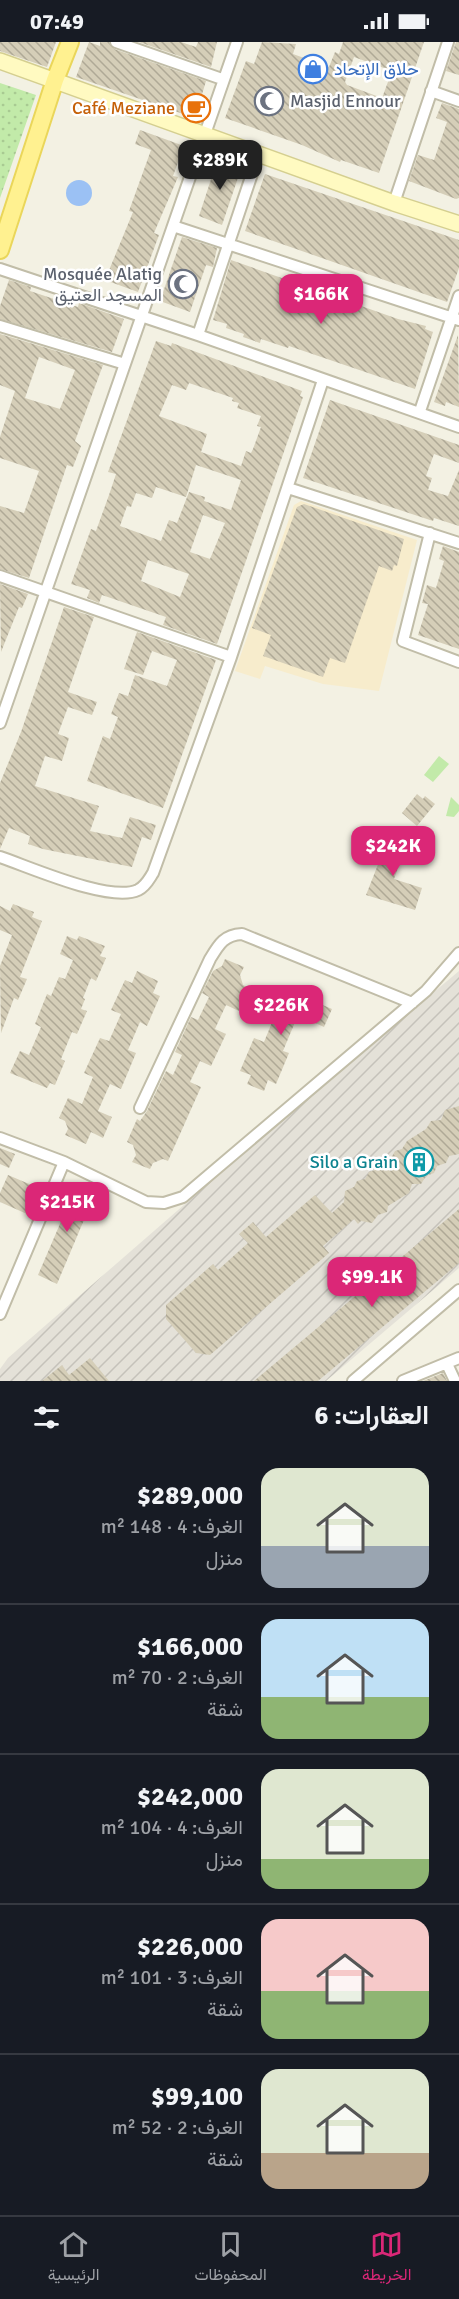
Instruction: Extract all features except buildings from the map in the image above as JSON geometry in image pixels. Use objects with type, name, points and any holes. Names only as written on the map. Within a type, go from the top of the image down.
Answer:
[{"type":"main road","points":[[0,250],[55,80],[70,42]]},
{"type":"main road","points":[[0,61],[394,203],[459,224]]},
{"type":"street","points":[[116,42],[222,79]]},
{"type":"street","points":[[0,723],[205,135],[222,79],[237,42]]},
{"type":"street","points":[[394,203],[447,42]]},
{"type":"street","points":[[431,91],[459,101]]},
{"type":"street","points":[[198,335],[259,153]]},
{"type":"street","points":[[172,226],[455,319]]},
{"type":"street","points":[[0,269],[142,315],[323,380],[420,411],[459,427]]},
{"type":"street","points":[[420,411],[455,319],[459,296]]},
{"type":"street","points":[[0,326],[125,364]]},
{"type":"street","points":[[0,857],[105,893],[127,893],[138,890],[146,884],[153,873],[231,657],[323,380]]},
{"type":"street","points":[[288,488],[459,543]]},
{"type":"street","points":[[430,533],[403,641],[459,663]]},
{"type":"street","points":[[0,576],[231,657]]},
{"type":"street","points":[[140,1108],[210,958],[222,940],[232,934],[242,934],[412,1003]]},
{"type":"street","points":[[0,1138],[63,1162],[146,1202],[165,1203],[183,1197],[412,1003],[459,953]]},
{"type":"street","points":[[0,1314],[63,1162]]},
{"type":"street","points":[[353,1381],[459,1290]]},
{"type":"street","points":[[403,1381],[459,1358]]},
{"type":"street","points":[[447,1364],[455,1381]]},
{"type":"shaded area","points":[[301,501],[417,540],[379,691],[323,684],[265,666],[260,679],[235,671],[294,505]]},
{"type":"shaded area","points":[[459,971],[459,1268],[326,1381],[0,1381],[0,1369],[8,1358],[262,1137]]},
{"type":"green space","points":[[0,83],[36,95],[0,198]]},
{"type":"green space","points":[[439,756],[449,764],[433,782],[424,775]]},
{"type":"green space","points":[[451,797],[459,805],[459,811],[454,817],[446,816]]},
{"type":"water","points":[[79,180],[88,184],[92,193],[88,202],[79,206],[70,202],[66,193],[70,184]]},
{"type":"place","name":"حلاق الإتحاد","points":[[313,69]]},
{"type":"place","name":"Masjid Ennour","points":[[269,101]]},
{"type":"place","name":"Café Meziane","points":[[196,108]]},
{"type":"place","name":"Mosquée Alatig المسجد العتيق","points":[[183,284]]},
{"type":"place","name":"Silo a Grain","points":[[419,1162]]}]
